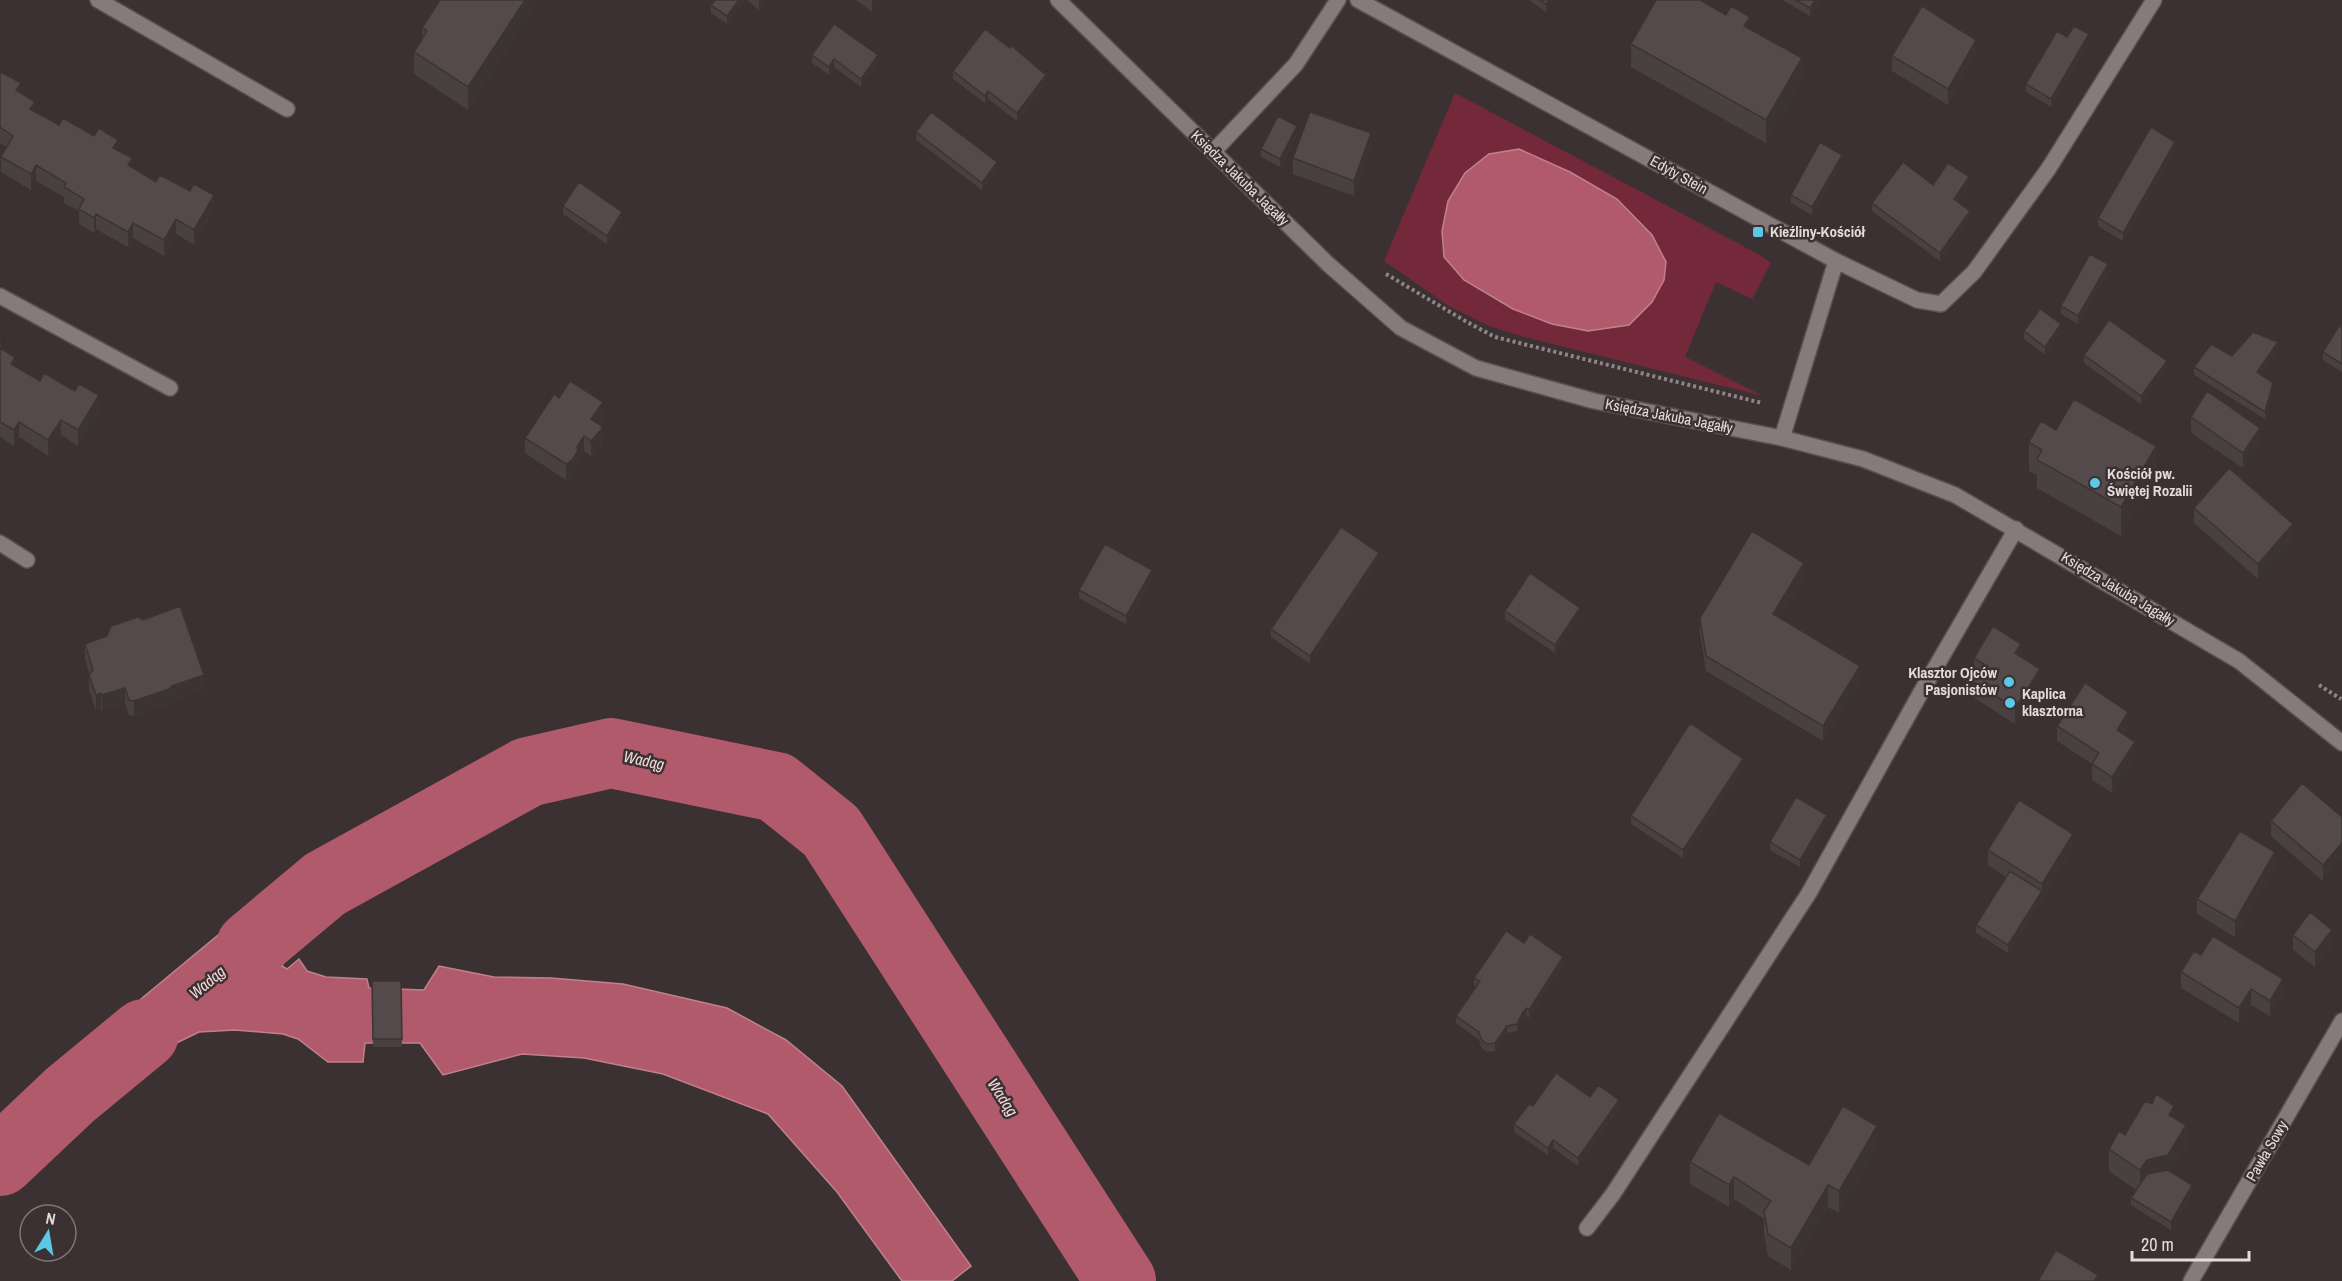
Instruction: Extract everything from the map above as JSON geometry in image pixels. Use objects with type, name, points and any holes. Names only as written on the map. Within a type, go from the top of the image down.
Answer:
[{"type":"street","points":[[98,0],[287,109]]},
{"type":"street","name":"Księdza Jakuba Jagałły","points":[[1058,0],[1328,264],[1401,328],[1476,368],[1594,401],[1782,438],[1863,459],[1955,495],[2239,661],[2342,743]]},
{"type":"street","points":[[1213,152],[1296,64],[1338,0]]},
{"type":"street","name":"Edyty Stein","points":[[1358,0],[1836,261],[1917,300],[1941,304],[1974,272],[2049,168],[2154,0]]},
{"type":"street","points":[[1782,438],[1836,261]]},
{"type":"street","points":[[0,296],[170,388]]},
{"type":"street","points":[[1587,1228],[1612,1194],[1809,893],[1920,694],[2016,530]]},
{"type":"street","points":[[0,543],[27,560]]},
{"type":"street","name":"Pawła Sowy","points":[[2191,1281],[2342,1021]]},
{"type":"shaded area","points":[[1455,93],[1771,263],[1752,299],[1716,282],[1685,357],[1763,396],[1524,337],[1489,326],[1449,306],[1384,261]],"holes":[[[1519,149],[1570,172],[1617,199],[1588,331],[1550,322],[1490,297],[1457,273],[1445,258],[1442,249],[1442,231]]]},
{"type":"water","points":[[1519,149],[1570,172],[1617,199],[1652,235],[1666,262],[1664,280],[1652,302],[1629,325],[1588,331],[1552,324],[1513,309],[1464,280],[1444,257],[1442,231],[1448,201],[1465,173],[1489,154]]},
{"type":"water","points":[[325,884],[311,930],[301,937],[289,953],[282,966],[287,969],[299,959],[307,971],[326,977],[367,979],[369,988],[424,990],[439,966],[494,977],[551,978],[623,984],[727,1008],[786,1040],[842,1086],[971,1266],[952,1281],[902,1281],[837,1192],[768,1114],[663,1074],[584,1058],[522,1054],[443,1075],[420,1043],[365,1043],[363,1062],[328,1062],[298,1039],[283,1034],[235,1030],[199,1032],[70,1095],[141,999],[252,907]]},
{"type":"building","points":[[440,0],[525,0],[468,87],[414,52],[427,31],[422,28]]},
{"type":"building","points":[[715,0],[739,0],[727,16],[711,5]]},
{"type":"building","points":[[1656,0],[1700,0],[1726,15],[1731,6],[1750,17],[1744,26],[1802,58],[1766,120],[1631,44]]},
{"type":"building","points":[[1796,0],[1815,0],[1810,8]]},
{"type":"building","points":[[1922,6],[1976,40],[1948,89],[1892,56]]},
{"type":"building","points":[[834,24],[878,55],[861,79],[834,59],[829,67],[812,55]]},
{"type":"building","points":[[2074,26],[2089,34],[2051,99],[2026,84],[2057,31],[2067,37]]},
{"type":"building","points":[[985,29],[1010,48],[1012,46],[1046,75],[1017,113],[988,91],[985,96],[953,71]]},
{"type":"building","points":[[1,72],[21,83],[16,90],[35,102],[30,109],[59,125],[63,118],[94,136],[99,128],[118,140],[113,148],[132,158],[128,165],[156,182],[160,175],[190,191],[194,184],[214,195],[194,230],[176,219],[164,240],[133,223],[128,232],[96,214],[94,218],[79,209],[84,199],[64,187],[66,183],[36,165],[31,174],[1,157],[13,136],[0,127]]},
{"type":"building","points":[[931,112],[997,162],[982,183],[916,132]]},
{"type":"building","points":[[1310,112],[1371,133],[1354,181],[1293,158]]},
{"type":"building","points":[[1278,116],[1297,126],[1280,159],[1261,149]]},
{"type":"building","points":[[2151,127],[2175,142],[2123,233],[2098,218]]},
{"type":"building","points":[[1820,142],[1842,155],[1812,207],[1791,195]]},
{"type":"building","points":[[1903,162],[1933,185],[1948,163],[1969,177],[1954,199],[1970,211],[1940,253],[1872,203]]},
{"type":"building","points":[[579,182],[622,212],[607,236],[563,206]]},
{"type":"building","points":[[2090,254],[2108,264],[2078,316],[2061,306]]},
{"type":"building","points":[[2040,309],[2061,324],[2045,347],[2024,331]]},
{"type":"building","points":[[2109,320],[2167,361],[2141,396],[2084,355]]},
{"type":"building","points":[[2339,326],[2342,328],[2342,364],[2323,352]]},
{"type":"building","points":[[2253,332],[2278,342],[2257,372],[2273,383],[2265,412],[2194,367],[2211,344],[2232,356]]},
{"type":"building","points":[[0,348],[15,357],[11,364],[40,381],[44,373],[75,391],[79,384],[99,395],[78,430],[61,420],[48,440],[19,422],[14,430],[0,422]]},
{"type":"building","points":[[570,381],[603,402],[591,419],[602,426],[591,441],[584,436],[577,447],[578,451],[566,464],[525,438],[554,394],[559,398]]},
{"type":"building","points":[[2207,391],[2260,428],[2243,453],[2191,417]]},
{"type":"building","points":[[2074,399],[2156,446],[2121,507],[2039,461],[2037,459],[2042,450],[2029,442],[2041,421],[2056,430]]},
{"type":"building","points":[[2229,468],[2293,524],[2258,564],[2194,508]]},
{"type":"building","points":[[1341,527],[1379,553],[1310,656],[1271,629]]},
{"type":"building","points":[[1752,531],[1804,563],[1773,614],[1860,666],[1823,726],[1706,656],[1700,618]]},
{"type":"building","points":[[1105,544],[1152,570],[1126,616],[1079,590]]},
{"type":"building","points":[[1530,573],[1580,608],[1555,645],[1505,611]]},
{"type":"building","points":[[180,606],[204,675],[134,701],[129,700],[125,688],[96,695],[89,675],[93,670],[85,644],[107,636],[111,626],[138,617],[143,620]]},
{"type":"building","name":"Klasztor Ojców Pasjonistów","points":[[1993,626],[2021,644],[2015,653],[2040,669],[2015,708],[1973,682],[1984,664],[1974,658]]},
{"type":"building","points":[[2085,683],[2128,712],[2117,730],[2135,742],[2112,777],[2092,764],[2099,753],[2057,726]]},
{"type":"building","points":[[1690,723],[1743,759],[1683,850],[1631,816]]},
{"type":"building","points":[[2302,783],[2342,817],[2342,843],[2323,865],[2271,821]]},
{"type":"building","points":[[1796,797],[1827,815],[1800,860],[1770,842]]},
{"type":"building","points":[[2019,800],[2073,834],[2042,884],[1988,850]]},
{"type":"building","points":[[2240,831],[2275,852],[2235,921],[2197,899]]},
{"type":"building","points":[[2010,871],[2042,891],[2008,945],[1976,925]]},
{"type":"building","points":[[2310,912],[2332,930],[2315,952],[2293,935]]},
{"type":"building","points":[[1506,931],[1524,943],[1530,934],[1563,957],[1529,1010],[1527,1008],[1523,1012],[1517,1024],[1507,1026],[1495,1043],[1487,1044],[1481,1039],[1479,1032],[1456,1016],[1480,981],[1474,978]]},
{"type":"building","points":[[2213,936],[2283,979],[2270,1001],[2251,989],[2239,1008],[2181,972],[2194,951],[2201,955]]},
{"type":"building","points":[[372,981],[401,981],[402,1039],[373,1039]]},
{"type":"building","points":[[1556,1073],[1590,1097],[1598,1085],[1619,1100],[1578,1158],[1553,1140],[1548,1148],[1514,1124],[1529,1104],[1533,1106]]},
{"type":"building","points":[[2156,1094],[2174,1106],[2169,1115],[2186,1125],[2168,1155],[2147,1160],[2140,1170],[2109,1149],[2119,1131],[2125,1135],[2145,1101],[2152,1104]]},
{"type":"building","points":[[1843,1106],[1877,1126],[1839,1191],[1828,1185],[1791,1248],[1768,1234],[1764,1211],[1771,1201],[1734,1177],[1729,1185],[1690,1162],[1719,1113],[1809,1165]]},
{"type":"building","points":[[2168,1170],[2192,1185],[2171,1222],[2131,1198],[2147,1174]]},
{"type":"building","points":[[2056,1250],[2098,1275],[2094,1281],[2038,1281]]},
{"type":"waterway","name":"Wadąg","points":[[251,946],[325,884],[528,772],[611,753],[776,787],[831,831],[1121,1281]]},
{"type":"waterway","name":"Wadąg","points":[[0,1161],[70,1095],[144,1034]]},
{"type":"place","name":"Kieźliny-Kościół","points":[[1758,232]]},
{"type":"place","name":"Kościół pw. Świętej Rozalii","points":[[2095,483]]},
{"type":"place","name":"Klasztor Ojców Pasjonistów","points":[[2009,682]]},
{"type":"place","name":"Kaplica klasztorna","points":[[2010,703]]}]
